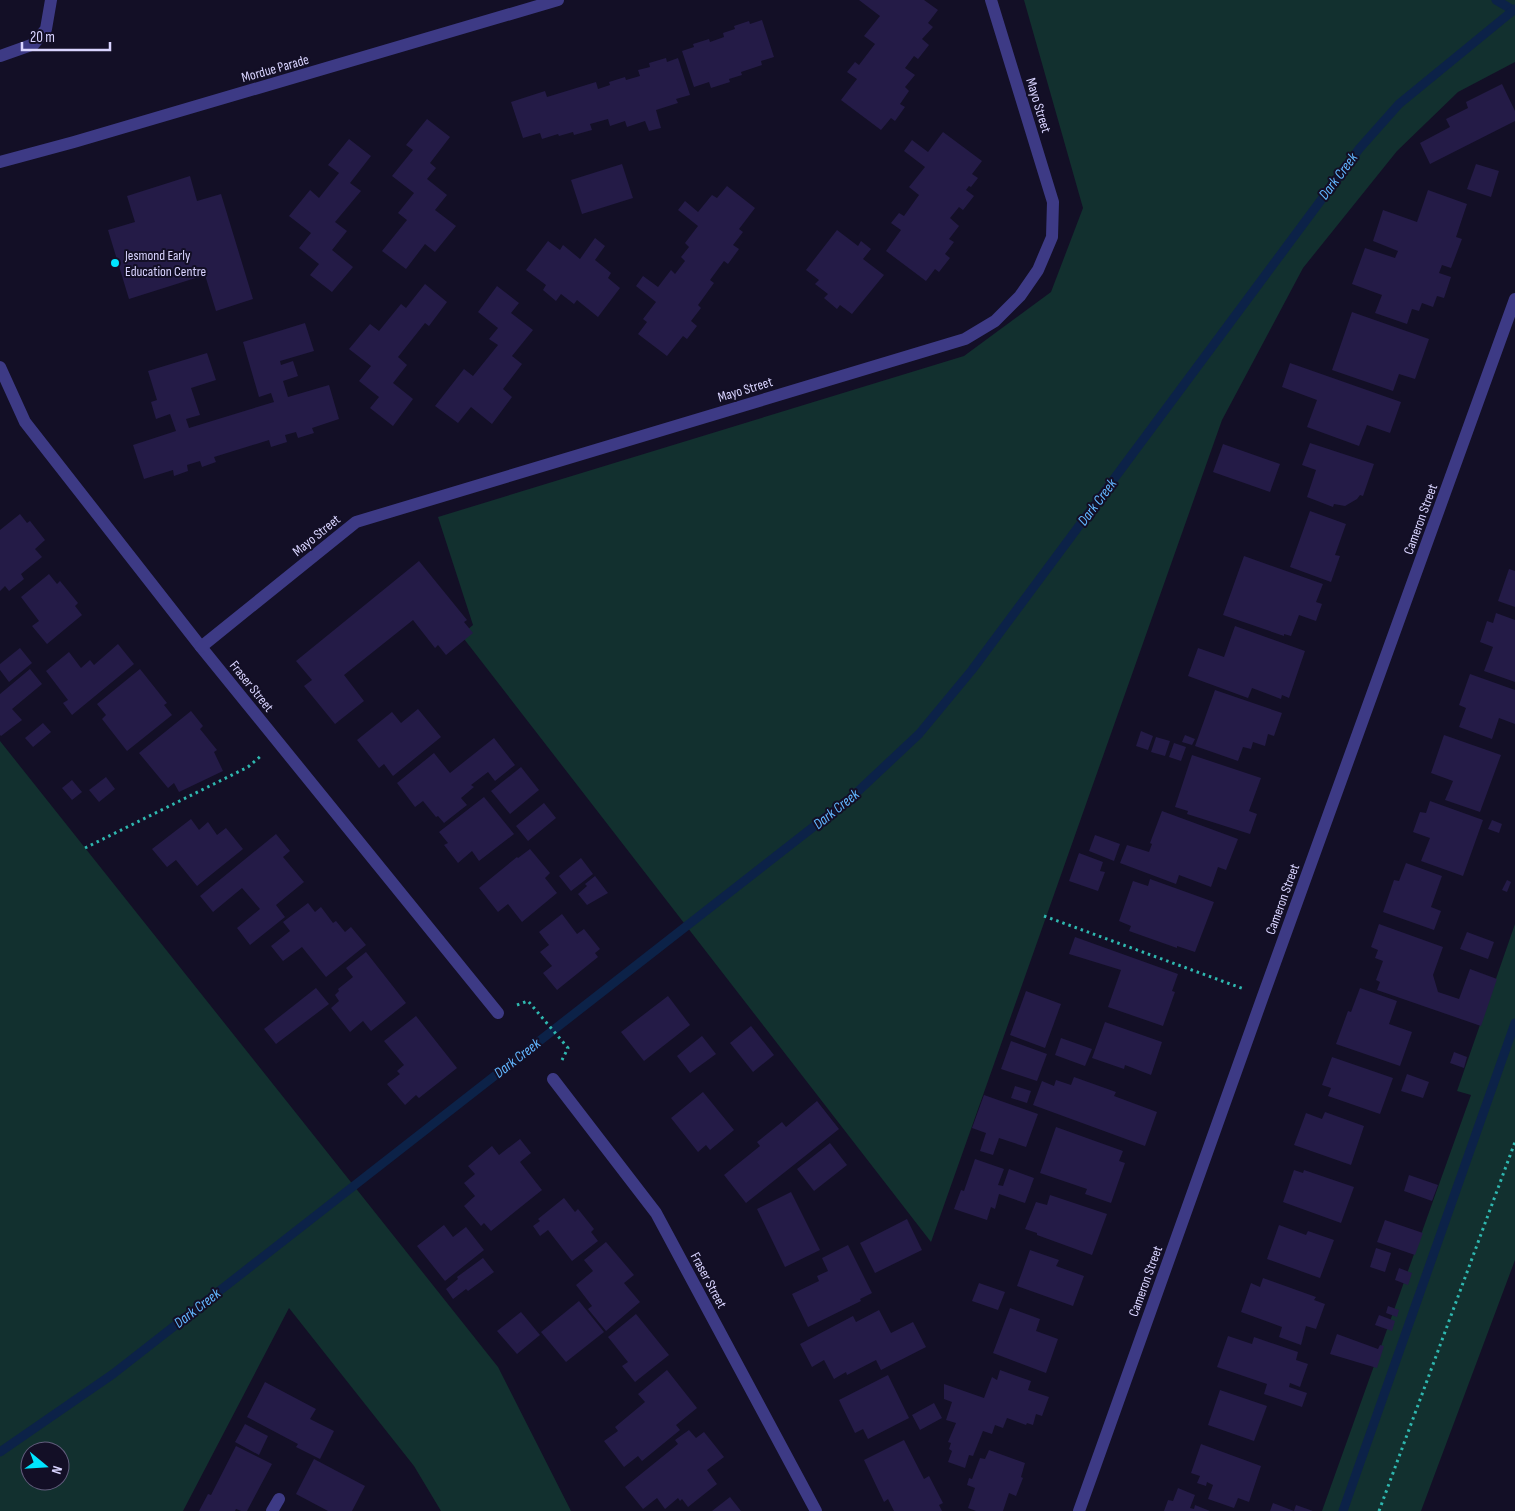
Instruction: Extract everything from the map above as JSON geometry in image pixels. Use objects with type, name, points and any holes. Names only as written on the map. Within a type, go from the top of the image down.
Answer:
[{"type":"street","points":[[0,56],[34,44],[46,29],[51,0]]},
{"type":"street","name":"Mordue Parade","points":[[0,162],[84,140],[558,0]]},
{"type":"street","name":"Mayo Street","points":[[201,646],[356,522],[965,339],[995,321],[1020,296],[1038,270],[1052,237],[1053,202],[991,0]]},
{"type":"street","name":"Cameron Street","points":[[1079,1511],[1515,299]]},
{"type":"street","name":"Fraser Street","points":[[0,367],[25,422],[277,741],[498,1013]]},
{"type":"street","name":"Fraser Street","points":[[553,1078],[656,1213],[816,1511]]},
{"type":"street","points":[[272,1511],[279,1499]]},
{"type":"path","points":[[86,848],[248,767],[277,741]]},
{"type":"path","points":[[1044,916],[1263,996]]},
{"type":"path","points":[[498,1013],[528,1001],[568,1048],[553,1078]]},
{"type":"path","points":[[1379,1511],[1515,1142]]},
{"type":"green space","points":[[1024,0],[1515,0],[1515,62],[1458,92],[1397,151],[1303,268],[1222,420],[931,1242],[461,635],[473,625],[438,517],[964,356],[1051,292],[1083,208]]},
{"type":"green space","points":[[0,741],[498,1367],[571,1511],[441,1511],[414,1466],[289,1308],[183,1511],[0,1511]]},
{"type":"green space","points":[[1515,924],[1515,1260],[1421,1511],[1322,1511],[1471,1095],[1457,1091]]},
{"type":"building","points":[[859,0],[924,0],[938,10],[928,23],[933,27],[922,39],[929,45],[918,59],[914,56],[905,68],[915,75],[905,87],[909,91],[900,104],[905,107],[895,121],[891,118],[881,130],[841,100],[857,79],[847,72],[855,62],[859,65],[875,44],[864,36],[880,16]]},
{"type":"building","points":[[762,20],[774,57],[761,61],[762,65],[741,72],[742,75],[729,79],[730,82],[711,88],[709,82],[694,87],[682,51],[694,47],[693,44],[709,39],[710,42],[724,37],[723,33],[735,29],[734,26],[749,21],[750,24]]},
{"type":"building","points":[[666,58],[667,62],[678,58],[690,95],[676,99],[678,103],[656,110],[661,128],[649,131],[645,121],[627,127],[625,121],[610,126],[608,119],[590,124],[592,130],[574,135],[573,132],[542,139],[540,133],[523,138],[511,102],[545,91],[547,97],[596,82],[598,89],[610,85],[609,82],[625,77],[626,80],[640,76],[638,70],[650,67],[649,63]]},
{"type":"building","points":[[1502,84],[1515,111],[1515,121],[1430,164],[1420,143],[1450,127],[1446,119],[1468,108],[1466,102]]},
{"type":"building","points":[[427,119],[450,137],[430,163],[436,168],[427,179],[447,195],[435,210],[456,226],[435,252],[425,244],[406,269],[382,251],[407,220],[398,213],[414,193],[392,176],[413,150],[406,145]]},
{"type":"building","points":[[943,132],[982,161],[972,174],[978,178],[966,190],[974,196],[963,210],[959,207],[950,218],[959,226],[949,239],[954,242],[945,254],[950,258],[939,272],[935,269],[926,281],[886,251],[901,230],[891,223],[899,213],[904,216],[919,195],[909,187],[925,167],[904,151],[912,140],[928,152]]},
{"type":"building","points":[[349,139],[371,156],[350,183],[361,191],[335,222],[347,231],[332,250],[353,267],[332,292],[310,275],[319,264],[299,248],[311,233],[289,216],[310,190],[319,198],[339,173],[328,165]]},
{"type":"building","points":[[622,164],[633,198],[582,214],[571,180]]},
{"type":"building","points":[[1476,164],[1499,171],[1491,197],[1467,189]]},
{"type":"building","points":[[190,176],[197,201],[221,194],[253,299],[216,311],[205,275],[129,299],[108,230],[135,222],[127,196]]},
{"type":"building","points":[[727,186],[755,208],[739,229],[743,232],[733,245],[739,249],[728,264],[724,261],[710,280],[714,283],[698,305],[701,308],[691,321],[697,326],[687,339],[683,336],[667,356],[638,334],[647,322],[643,319],[656,302],[636,286],[643,276],[658,287],[671,270],[675,274],[685,261],[681,257],[689,247],[685,243],[698,226],[678,210],[685,201],[698,212],[712,195],[717,198]]},
{"type":"building","points":[[1428,190],[1467,204],[1456,237],[1462,239],[1451,268],[1442,265],[1439,273],[1451,277],[1444,298],[1437,296],[1433,307],[1422,303],[1419,311],[1412,309],[1407,324],[1375,313],[1382,295],[1352,284],[1365,248],[1395,258],[1398,251],[1373,241],[1383,210],[1417,222]]},
{"type":"building","points":[[837,230],[858,246],[861,241],[871,249],[863,259],[884,275],[852,314],[840,305],[837,309],[824,298],[828,294],[815,284],[819,280],[806,270]]},
{"type":"building","points":[[595,238],[605,246],[595,260],[611,273],[608,278],[620,288],[598,317],[577,300],[574,304],[561,294],[556,301],[543,290],[546,285],[526,270],[548,241],[560,250],[563,245],[580,259]]},
{"type":"building","points":[[425,284],[447,302],[429,326],[425,323],[398,357],[407,365],[393,383],[413,399],[393,426],[370,408],[379,397],[359,381],[371,366],[349,349],[370,324],[379,331],[401,304],[406,308]]},
{"type":"building","points":[[497,286],[519,303],[511,313],[533,330],[512,356],[522,364],[503,389],[512,397],[492,424],[471,407],[458,423],[435,406],[464,369],[473,376],[498,345],[489,339],[498,328],[478,312]]},
{"type":"building","points":[[1352,312],[1429,339],[1415,379],[1399,374],[1393,391],[1332,370]]},
{"type":"building","points":[[305,323],[314,351],[280,361],[281,365],[293,361],[298,376],[283,381],[288,397],[329,385],[339,419],[312,428],[314,433],[298,438],[296,432],[285,435],[287,442],[271,447],[269,440],[214,457],[216,462],[202,467],[200,461],[187,465],[188,471],[174,476],[173,470],[144,479],[133,445],[176,431],[170,414],[156,419],[151,402],[157,400],[148,371],[207,353],[216,380],[191,388],[200,415],[186,419],[189,428],[274,402],[271,393],[259,397],[243,342]]},
{"type":"building","points":[[1290,363],[1401,402],[1390,433],[1367,425],[1359,446],[1307,427],[1317,400],[1282,387]]},
{"type":"building","points":[[1310,443],[1374,464],[1363,496],[1360,495],[1345,506],[1334,504],[1333,507],[1307,497],[1316,470],[1302,465]]},
{"type":"building","points":[[1223,444],[1280,464],[1270,492],[1213,472]]},
{"type":"building","points":[[1310,511],[1346,524],[1335,555],[1340,556],[1331,582],[1290,567]]},
{"type":"building","points":[[20,514],[27,523],[30,521],[45,540],[35,549],[42,557],[21,574],[24,579],[9,591],[5,586],[0,591],[0,530]]},
{"type":"building","points":[[1244,556],[1323,584],[1316,602],[1322,604],[1316,621],[1299,615],[1291,636],[1284,634],[1284,636],[1223,615]]},
{"type":"building","points":[[419,561],[467,620],[464,622],[473,633],[446,655],[438,645],[435,648],[413,620],[344,675],[364,701],[335,724],[304,686],[312,680],[296,661]]},
{"type":"building","points":[[1509,569],[1515,571],[1515,607],[1498,601]]},
{"type":"building","points":[[49,574],[57,584],[60,581],[78,603],[75,606],[82,615],[47,644],[32,626],[39,621],[21,597]]},
{"type":"building","points":[[1496,613],[1515,620],[1515,682],[1484,671],[1493,647],[1480,642],[1487,621],[1493,623]]},
{"type":"building","points":[[1235,626],[1305,651],[1289,698],[1282,695],[1281,699],[1252,688],[1248,698],[1188,676],[1198,648],[1224,657]]},
{"type":"building","points":[[118,644],[134,664],[72,715],[63,703],[68,700],[46,671],[69,652],[81,668],[90,660],[94,665]]},
{"type":"building","points":[[20,648],[32,663],[9,682],[0,670],[0,664]]},
{"type":"building","points":[[30,669],[42,684],[12,709],[22,720],[1,736],[0,694]]},
{"type":"building","points":[[140,669],[167,703],[164,705],[172,715],[127,751],[102,719],[106,715],[97,704]]},
{"type":"building","points":[[1470,674],[1515,690],[1515,724],[1499,718],[1492,739],[1459,727],[1466,708],[1459,705]]},
{"type":"building","points":[[1215,690],[1282,713],[1274,736],[1268,734],[1265,746],[1253,742],[1251,749],[1243,747],[1238,761],[1195,746]]},
{"type":"building","points":[[418,709],[441,737],[393,776],[384,764],[379,768],[357,740],[392,712],[401,723]]},
{"type":"building","points":[[191,711],[203,726],[200,729],[217,750],[214,752],[223,771],[179,792],[174,783],[168,788],[139,753]]},
{"type":"building","points":[[43,723],[51,732],[33,747],[25,738]]},
{"type":"building","points":[[1141,731],[1153,736],[1148,750],[1136,746]]},
{"type":"building","points":[[1185,735],[1195,739],[1192,745],[1182,742]]},
{"type":"building","points":[[1444,735],[1501,755],[1480,812],[1445,800],[1453,781],[1431,773]]},
{"type":"building","points":[[1156,737],[1170,741],[1165,756],[1151,752]]},
{"type":"building","points":[[494,738],[515,765],[495,781],[488,772],[471,785],[474,787],[461,798],[467,805],[444,823],[438,816],[436,817],[423,801],[415,807],[397,783],[434,753],[450,773]]},
{"type":"building","points":[[1174,743],[1186,747],[1181,761],[1169,757]]},
{"type":"building","points":[[1192,755],[1261,778],[1249,811],[1257,814],[1250,834],[1187,814],[1188,811],[1175,807]]},
{"type":"building","points":[[521,767],[539,790],[510,814],[491,791]]},
{"type":"building","points":[[106,777],[115,789],[99,802],[89,790]]},
{"type":"building","points":[[72,780],[82,792],[72,800],[62,788]]},
{"type":"building","points":[[484,797],[514,834],[479,861],[472,851],[458,863],[444,845],[448,843],[439,832]]},
{"type":"building","points":[[1430,801],[1483,820],[1463,876],[1421,861],[1430,838],[1413,832],[1420,812],[1426,813]]},
{"type":"building","points":[[544,803],[556,818],[528,841],[516,826]]},
{"type":"building","points":[[1162,811],[1238,839],[1226,870],[1218,867],[1211,887],[1179,875],[1176,884],[1120,863],[1127,845],[1149,852],[1152,844],[1150,843]]},
{"type":"building","points":[[191,819],[199,830],[208,822],[217,835],[226,828],[243,849],[197,886],[176,860],[167,867],[152,849]]},
{"type":"building","points":[[1492,820],[1502,824],[1499,833],[1488,829]]},
{"type":"building","points":[[276,834],[290,851],[283,857],[304,882],[276,905],[285,917],[250,945],[237,928],[260,909],[242,888],[213,912],[200,896]]},
{"type":"building","points":[[1095,835],[1120,844],[1114,861],[1089,851]]},
{"type":"building","points":[[530,849],[550,873],[545,878],[557,893],[522,922],[508,904],[498,912],[479,888],[517,857]]},
{"type":"building","points":[[1079,853],[1103,862],[1100,871],[1105,872],[1098,891],[1069,881]]},
{"type":"building","points":[[581,858],[593,874],[571,891],[559,876]]},
{"type":"building","points":[[1406,863],[1442,876],[1431,907],[1441,911],[1434,930],[1383,912],[1394,880],[1399,881]]},
{"type":"building","points":[[595,876],[608,893],[587,905],[578,894],[587,886],[585,884]]},
{"type":"building","points":[[1150,879],[1214,902],[1195,952],[1177,946],[1177,948],[1129,931],[1131,926],[1119,921],[1133,881],[1148,886]]},
{"type":"building","points":[[1507,880],[1511,882],[1507,892],[1502,890]]},
{"type":"building","points":[[308,903],[315,912],[321,907],[333,923],[336,921],[345,932],[351,927],[366,945],[326,977],[302,947],[283,961],[271,946],[290,931],[283,922]]},
{"type":"building","points":[[562,914],[577,934],[584,929],[600,949],[595,953],[598,957],[557,990],[543,973],[552,966],[540,952],[549,945],[539,932]]},
{"type":"building","points":[[1379,924],[1443,947],[1433,975],[1438,992],[1459,999],[1470,969],[1497,979],[1481,1026],[1377,990],[1380,982],[1376,980],[1383,961],[1375,958],[1378,950],[1371,947]]},
{"type":"building","points":[[1467,932],[1494,942],[1488,959],[1460,949]]},
{"type":"building","points":[[1075,937],[1178,974],[1172,991],[1175,992],[1163,1026],[1108,1007],[1121,970],[1069,954]]},
{"type":"building","points":[[366,952],[406,1003],[371,1031],[363,1021],[350,1032],[331,1008],[339,1001],[335,995],[339,991],[338,989],[353,977],[346,968]]},
{"type":"building","points":[[316,988],[329,1004],[276,1044],[264,1029]]},
{"type":"building","points":[[1360,988],[1397,1001],[1389,1024],[1412,1032],[1400,1066],[1336,1044],[1348,1011],[1351,1012]]},
{"type":"building","points":[[1026,991],[1061,1004],[1045,1048],[1010,1035]]},
{"type":"building","points":[[668,996],[690,1025],[644,1061],[621,1032]]},
{"type":"building","points":[[416,1016],[457,1068],[419,1098],[416,1095],[405,1105],[387,1084],[400,1074],[397,1071],[404,1065],[384,1041]]},
{"type":"building","points":[[1105,1022],[1162,1042],[1151,1075],[1125,1065],[1124,1069],[1092,1058]]},
{"type":"building","points":[[751,1026],[774,1055],[753,1072],[730,1043]]},
{"type":"building","points":[[702,1036],[716,1054],[690,1073],[677,1056]]},
{"type":"building","points":[[1061,1038],[1092,1049],[1085,1066],[1055,1055]]},
{"type":"building","points":[[1011,1041],[1047,1054],[1037,1081],[1001,1069]]},
{"type":"building","points":[[1454,1052],[1467,1057],[1464,1068],[1450,1063]]},
{"type":"building","points":[[1332,1057],[1393,1078],[1380,1114],[1328,1096],[1331,1088],[1322,1085]]},
{"type":"building","points":[[1407,1074],[1429,1082],[1423,1098],[1401,1091]]},
{"type":"building","points":[[1074,1077],[1116,1092],[1114,1096],[1157,1112],[1145,1146],[1033,1105],[1042,1081],[1054,1086],[1056,1080],[1071,1085]]},
{"type":"building","points":[[1015,1086],[1031,1091],[1027,1103],[1011,1098]]},
{"type":"building","points":[[703,1092],[734,1130],[710,1150],[706,1145],[698,1152],[671,1118]]},
{"type":"building","points":[[984,1095],[1038,1114],[1026,1147],[999,1138],[993,1155],[980,1151],[986,1133],[972,1128]]},
{"type":"building","points":[[817,1101],[839,1129],[746,1203],[724,1175],[760,1146],[757,1142],[782,1122],[786,1127]]},
{"type":"building","points":[[1325,1112],[1364,1126],[1351,1165],[1294,1145],[1306,1113],[1322,1119]]},
{"type":"building","points":[[1056,1127],[1123,1151],[1119,1161],[1125,1163],[1111,1203],[1085,1194],[1087,1189],[1040,1173]]},
{"type":"building","points":[[520,1139],[531,1153],[520,1162],[542,1190],[491,1231],[484,1223],[481,1226],[464,1206],[475,1196],[464,1183],[475,1174],[468,1166],[492,1146],[499,1155]]},
{"type":"building","points":[[830,1143],[847,1165],[814,1191],[797,1169]]},
{"type":"building","points":[[975,1159],[1004,1169],[998,1185],[1003,1186],[1009,1169],[1034,1178],[1025,1203],[999,1194],[995,1209],[991,1207],[987,1220],[954,1209],[961,1190],[964,1191]]},
{"type":"building","points":[[1294,1170],[1303,1173],[1304,1170],[1354,1187],[1341,1223],[1283,1202]]},
{"type":"building","points":[[1409,1175],[1438,1185],[1432,1201],[1404,1191]]},
{"type":"building","points":[[791,1192],[820,1250],[785,1267],[757,1209]]},
{"type":"building","points":[[1050,1195],[1107,1214],[1092,1255],[1025,1229],[1036,1202],[1047,1205]]},
{"type":"building","points":[[564,1198],[575,1212],[578,1209],[594,1229],[591,1232],[598,1241],[572,1261],[548,1230],[540,1236],[533,1226],[540,1221],[538,1219]]},
{"type":"building","points":[[907,1219],[922,1250],[875,1273],[860,1243]]},
{"type":"building","points":[[1385,1220],[1423,1233],[1415,1255],[1377,1242]]},
{"type":"building","points":[[444,1225],[453,1237],[466,1227],[484,1250],[445,1281],[417,1246]]},
{"type":"building","points":[[1279,1225],[1306,1235],[1308,1231],[1334,1240],[1320,1278],[1267,1259]]},
{"type":"building","points":[[606,1242],[634,1275],[624,1283],[640,1302],[606,1331],[588,1309],[592,1306],[576,1285],[593,1271],[584,1260]]},
{"type":"building","points":[[848,1245],[872,1293],[860,1299],[861,1301],[808,1327],[792,1294],[819,1281],[817,1276],[828,1271],[822,1258]]},
{"type":"building","points":[[1376,1248],[1391,1253],[1385,1272],[1370,1267]]},
{"type":"building","points":[[1030,1250],[1059,1260],[1056,1266],[1084,1276],[1073,1306],[1017,1286]]},
{"type":"building","points":[[483,1258],[494,1272],[468,1291],[466,1289],[453,1299],[446,1289],[458,1279],[457,1277]]},
{"type":"building","points":[[1399,1268],[1412,1273],[1408,1285],[1395,1280]]},
{"type":"building","points":[[1263,1278],[1316,1297],[1314,1300],[1325,1304],[1316,1329],[1306,1326],[1301,1345],[1279,1337],[1282,1327],[1241,1312],[1251,1283],[1260,1287]]},
{"type":"building","points":[[979,1283],[1005,1292],[998,1310],[972,1301]]},
{"type":"building","points":[[579,1301],[604,1332],[566,1362],[541,1332]]},
{"type":"building","points":[[1388,1306],[1399,1310],[1397,1317],[1386,1313]]},
{"type":"building","points":[[1010,1308],[1040,1319],[1036,1331],[1058,1339],[1046,1373],[993,1353]]},
{"type":"building","points":[[879,1310],[891,1333],[913,1322],[926,1347],[881,1370],[876,1360],[847,1375],[846,1372],[834,1379],[824,1360],[812,1367],[800,1344],[853,1316],[856,1322]]},
{"type":"building","points":[[521,1312],[540,1335],[517,1354],[497,1331]]},
{"type":"building","points":[[636,1314],[669,1355],[635,1382],[622,1366],[628,1362],[608,1337]]},
{"type":"building","points":[[1379,1315],[1395,1321],[1392,1331],[1375,1325]]},
{"type":"building","points":[[1337,1334],[1378,1349],[1380,1345],[1384,1346],[1377,1368],[1330,1354]]},
{"type":"building","points":[[1228,1336],[1252,1344],[1254,1337],[1298,1352],[1296,1360],[1308,1364],[1300,1387],[1290,1383],[1289,1387],[1307,1393],[1302,1407],[1264,1394],[1267,1384],[1217,1367]]},
{"type":"building","points":[[667,1370],[697,1408],[676,1425],[680,1430],[642,1461],[638,1456],[624,1467],[604,1441],[618,1431],[615,1427],[645,1402],[638,1394]]},
{"type":"building","points":[[1000,1370],[1031,1381],[1028,1390],[1049,1397],[1042,1416],[1036,1414],[1033,1425],[1027,1423],[1026,1425],[1007,1418],[1003,1428],[995,1425],[992,1434],[983,1431],[973,1456],[969,1455],[965,1468],[948,1462],[952,1451],[949,1449],[951,1443],[948,1442],[956,1423],[946,1420],[952,1402],[944,1399],[944,1384],[984,1398],[992,1377],[997,1380]]},
{"type":"building","points":[[888,1375],[909,1418],[868,1439],[863,1429],[855,1433],[839,1400]]},
{"type":"building","points":[[265,1382],[316,1409],[310,1419],[334,1431],[320,1459],[296,1447],[298,1444],[247,1417]]},
{"type":"building","points":[[1220,1390],[1267,1406],[1254,1441],[1208,1425]]},
{"type":"building","points":[[934,1403],[942,1418],[920,1430],[912,1415]]},
{"type":"building","points":[[245,1424],[268,1436],[259,1455],[235,1442]]},
{"type":"building","points":[[689,1430],[696,1438],[704,1432],[724,1457],[707,1470],[717,1484],[688,1507],[682,1499],[680,1501],[678,1498],[665,1509],[657,1498],[643,1509],[625,1487],[678,1444],[675,1440]]},
{"type":"building","points":[[904,1440],[924,1479],[929,1476],[943,1503],[939,1505],[942,1511],[894,1511],[888,1499],[884,1502],[864,1460]]},
{"type":"building","points":[[1201,1444],[1261,1466],[1249,1502],[1238,1498],[1234,1508],[1208,1499],[1213,1485],[1207,1482],[1206,1486],[1197,1483],[1200,1476],[1191,1473]]},
{"type":"building","points":[[236,1446],[272,1464],[247,1511],[236,1509],[235,1511],[199,1511],[208,1494],[211,1495]]},
{"type":"building","points":[[989,1450],[1025,1463],[1021,1477],[1023,1478],[1016,1496],[1009,1493],[1003,1511],[976,1511],[968,1508],[975,1488],[967,1485],[969,1478],[972,1479],[980,1458],[985,1459]]},
{"type":"building","points":[[314,1459],[365,1486],[352,1511],[328,1511],[296,1494]]},
{"type":"building","points":[[1178,1488],[1195,1495],[1190,1508],[1194,1509],[1195,1505],[1210,1511],[1164,1511],[1168,1500],[1173,1501]]},
{"type":"building","points":[[730,1497],[741,1511],[712,1511]]},
{"type":"building","points":[[1273,1503],[1294,1511],[1270,1511]]},
{"type":"building","points":[[1296,1505],[1313,1511],[1294,1511]]},
{"type":"waterway","points":[[1496,0],[1513,10]]},
{"type":"waterway","name":"Dark Creek","points":[[0,1452],[113,1374],[853,796],[919,734],[972,670],[1359,149],[1399,104],[1515,9]]},
{"type":"waterway","points":[[1343,1511],[1515,1023]]},
{"type":"place","name":"Jesmond Early Education Centre","points":[[115,263]]}]
